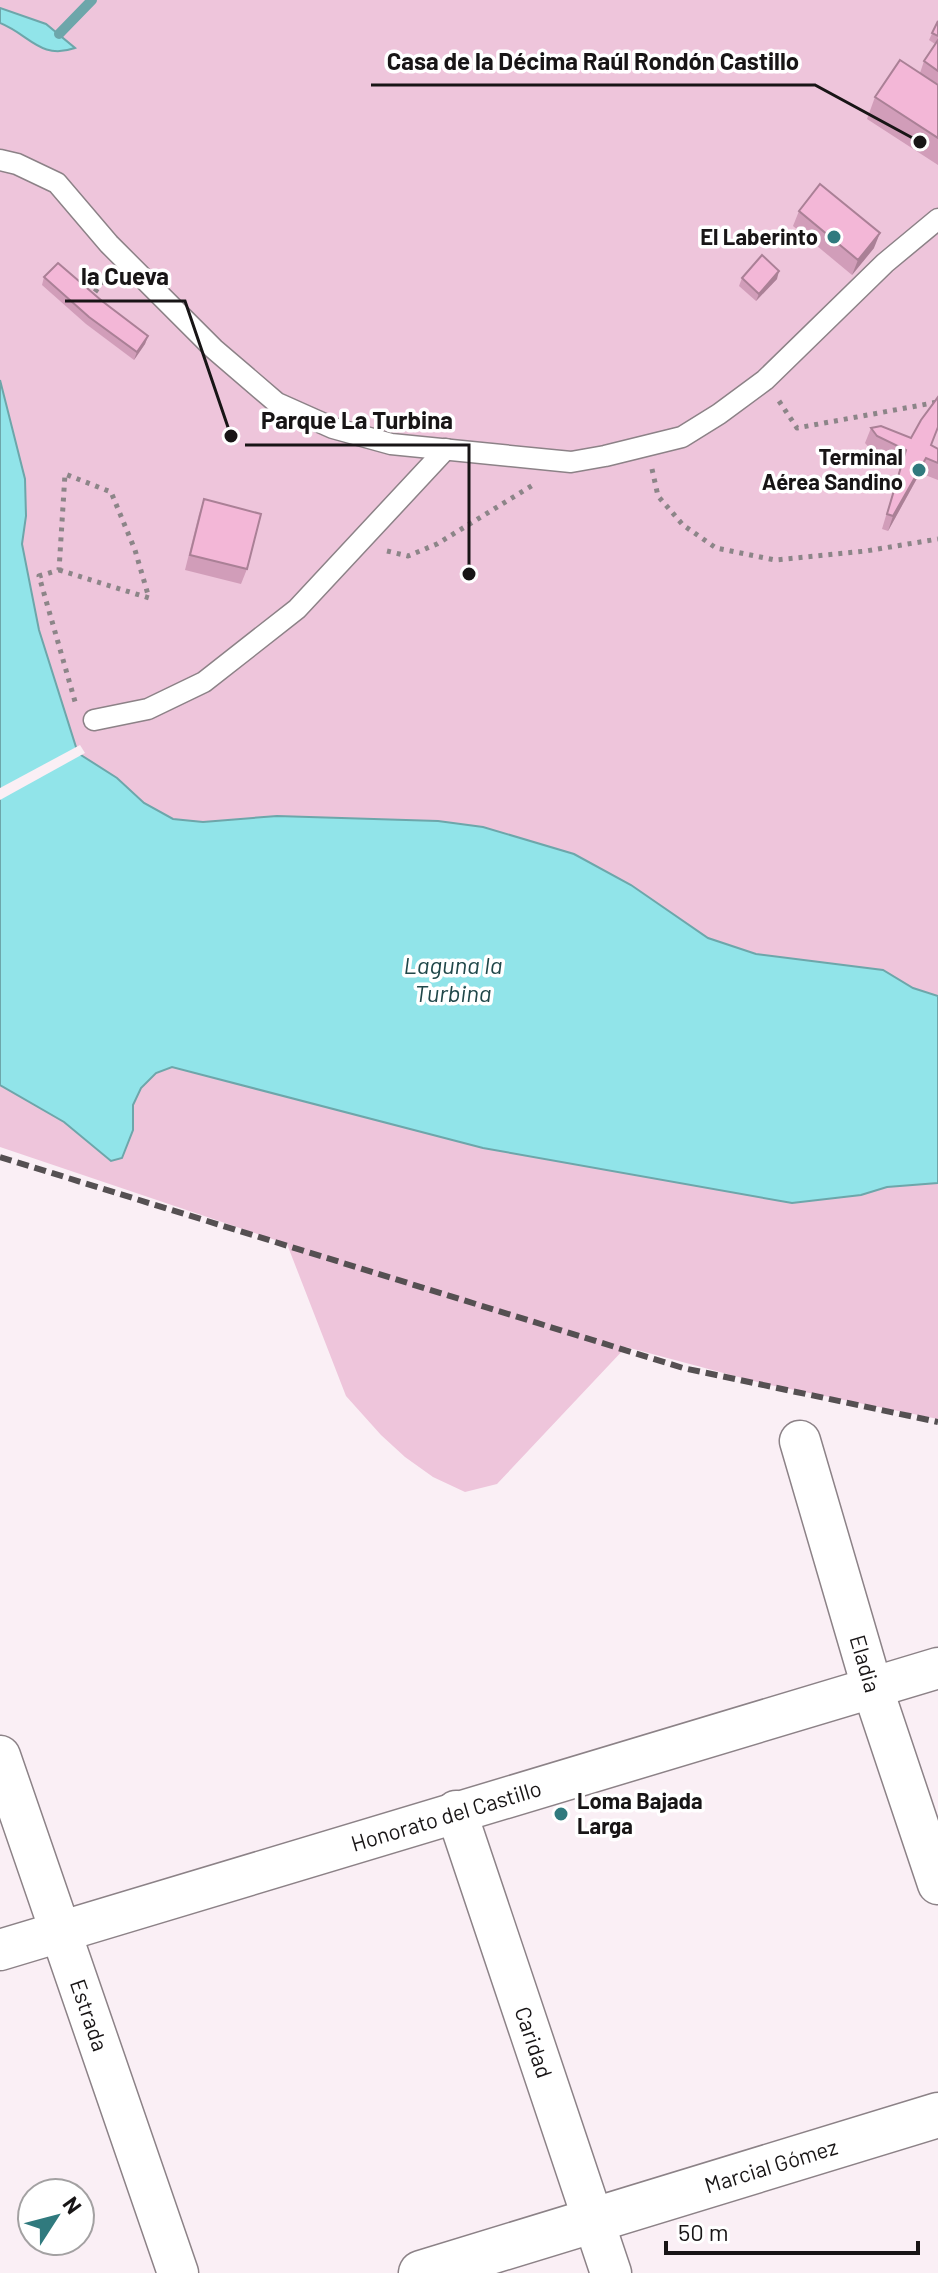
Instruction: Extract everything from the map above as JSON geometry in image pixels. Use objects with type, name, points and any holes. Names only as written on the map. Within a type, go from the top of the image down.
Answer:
[{"type":"main road","name":"Marcial Gómez","points":[[421,2273],[938,2115]]},
{"type":"street","name":"Eladia","points":[[800,1441],[872,1687],[938,1884]]},
{"type":"street","name":"Honorato del Castillo","points":[[0,1950],[938,1668]]},
{"type":"street","name":"Estrada","points":[[0,1756],[178,2273]]},
{"type":"street","name":"Caridad","points":[[456,1811],[611,2273]]},
{"type":"lane","points":[[0,160],[17,164],[57,183],[109,244],[214,349],[277,403],[333,428],[391,444],[571,462],[682,437],[719,414],[765,380],[885,263],[938,219]]},
{"type":"lane","points":[[86,717],[148,709],[204,682],[297,609],[446,449]]},
{"type":"path","points":[[765,380],[797,428],[938,402]]},
{"type":"path","points":[[646,445],[658,496],[683,525],[716,548],[775,560],[866,551],[938,539]]},
{"type":"path","points":[[354,548],[385,550],[408,556],[437,544],[571,462]]},
{"type":"path","points":[[59,570],[65,474],[111,492],[135,550],[149,598],[59,570],[39,576],[86,717]]},
{"type":"shaded area","points":[[0,0],[938,0],[938,1419],[765,1384],[626,1347],[497,1484],[465,1492],[433,1477],[405,1457],[346,1396],[287,1244],[0,1147]]},
{"type":"water","points":[[0,8],[46,24],[75,48],[63,51],[44,49],[0,23]]},
{"type":"water","name":"Laguna la Turbina","points":[[0,380],[25,479],[26,516],[22,544],[39,630],[81,755],[117,778],[144,803],[173,819],[203,822],[277,816],[438,821],[483,827],[574,854],[631,885],[708,938],[756,954],[883,970],[913,988],[938,996],[938,1183],[887,1187],[861,1195],[792,1203],[483,1148],[172,1067],[156,1073],[141,1088],[133,1105],[133,1130],[122,1158],[111,1161],[64,1122],[0,1085]]},
{"type":"pier","points":[[80,745],[85,753],[0,800],[0,788]]},
{"type":"building","points":[[938,21],[938,36],[932,33]]},
{"type":"building","points":[[938,40],[938,71],[924,61]]},
{"type":"building","points":[[900,60],[938,85],[938,138],[875,97]]},
{"type":"building","points":[[820,184],[880,233],[858,260],[799,211]]},
{"type":"building","name":"El Laberinto","points":[[762,255],[779,271],[759,294],[742,278]]},
{"type":"building","points":[[58,263],[148,336],[137,352],[89,317],[44,277]]},
{"type":"building","name":"Terminal Aérea Sandino","points":[[938,397],[938,427],[931,445],[938,449],[938,463],[926,458],[893,516],[887,514],[906,450],[877,436],[871,428],[881,426],[911,438]]},
{"type":"building","points":[[204,499],[261,514],[247,569],[190,555]]},
{"type":"waterway","points":[[59,34],[92,0]]},
{"type":"railway","points":[[0,1157],[683,1368],[938,1422]]},
{"type":"place","name":"Casa de la Décima Raúl Rondón Castillo","points":[[920,142]]},
{"type":"place","name":"El Laberinto","points":[[834,237]]},
{"type":"place","name":"la Cueva","points":[[231,436]]},
{"type":"place","name":"Terminal Aérea Sandino","points":[[919,470]]},
{"type":"place","name":"Parque La Turbina","points":[[469,574]]},
{"type":"place","name":"Loma Bajada Larga","points":[[561,1814]]}]
